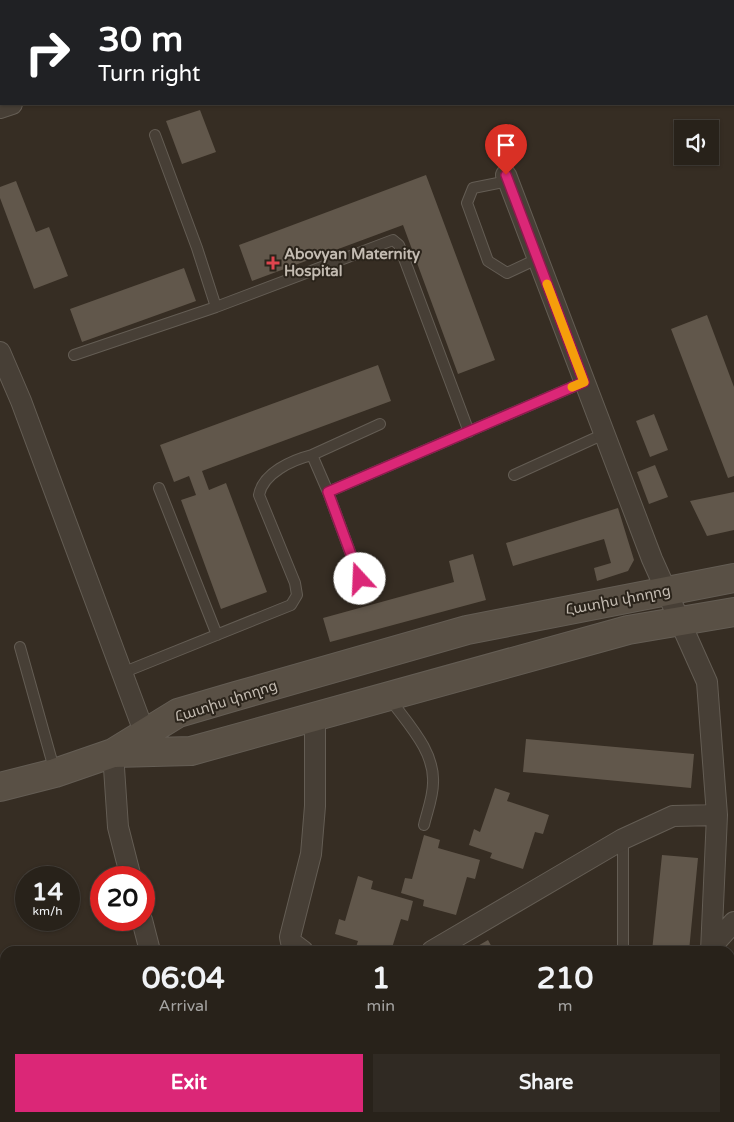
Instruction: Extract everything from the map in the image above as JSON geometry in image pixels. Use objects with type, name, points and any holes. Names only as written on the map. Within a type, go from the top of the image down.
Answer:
[{"type":"main road","name":"Հատիս փողոց","points":[[148,743],[178,713],[467,630],[734,578]]},
{"type":"main road","name":"Հատիս փողոց","points":[[0,787],[55,773],[148,743],[191,751],[314,715],[628,630],[734,612]]},
{"type":"street","points":[[507,178],[652,559],[707,682],[717,815],[711,946]]},
{"type":"street","points":[[0,352],[21,401],[148,743]]},
{"type":"street","points":[[296,946],[291,942],[290,936],[311,854],[315,806],[314,715]]},
{"type":"street","points":[[113,753],[118,827],[128,866]]},
{"type":"street","points":[[441,946],[623,839],[673,816],[717,815]]},
{"type":"street","points":[[714,946],[734,922]]},
{"type":"street","points":[[145,931],[149,946]]},
{"type":"lane","points":[[156,135],[216,307]]},
{"type":"lane","points":[[507,178],[473,188],[466,203],[488,261],[507,273],[538,259]]},
{"type":"lane","points":[[74,355],[216,307],[393,240],[399,244],[469,432]]},
{"type":"lane","points":[[328,492],[584,382]]},
{"type":"lane","points":[[122,673],[292,606],[297,595],[295,583],[259,495],[261,486],[267,478],[302,458],[380,424]]},
{"type":"lane","points":[[514,475],[604,434]]},
{"type":"lane","points":[[312,455],[328,492],[360,579]]},
{"type":"lane","points":[[159,488],[217,635]]},
{"type":"lane","points":[[20,647],[55,773]]},
{"type":"lane","points":[[388,696],[419,740],[430,760],[434,783],[424,825]]},
{"type":"lane","points":[[623,839],[623,946]]},
{"type":"building","points":[[200,110],[216,152],[182,164],[166,121]]},
{"type":"building","name":"Abovyan Maternity Hospital","points":[[426,175],[495,360],[458,374],[403,225],[252,281],[239,245]]},
{"type":"building","points":[[16,181],[36,232],[49,227],[68,276],[34,289],[0,198],[0,187]]},
{"type":"building","points":[[184,268],[196,301],[82,342],[70,309]]},
{"type":"building","points":[[707,315],[734,387],[734,476],[728,478],[671,329]]},
{"type":"building","points":[[378,365],[391,401],[202,471],[209,490],[226,483],[267,592],[221,609],[181,500],[196,495],[189,476],[174,482],[160,445]]},
{"type":"building","points":[[654,414],[668,450],[650,457],[636,421]]},
{"type":"building","points":[[655,465],[668,497],[649,504],[637,472]]},
{"type":"building","points":[[734,492],[734,530],[707,536],[690,501]]},
{"type":"building","points":[[618,508],[634,560],[628,571],[597,581],[594,568],[611,563],[604,539],[513,566],[506,543]]},
{"type":"building","points":[[473,554],[486,600],[330,642],[323,618],[454,582],[449,561]]},
{"type":"building","points":[[526,739],[694,754],[691,788],[523,772]]},
{"type":"building","points":[[495,788],[510,793],[507,801],[549,815],[543,834],[535,832],[523,869],[490,858],[492,853],[469,845],[474,829],[480,832]]},
{"type":"building","points":[[424,835],[440,840],[438,848],[480,860],[475,879],[467,877],[456,915],[423,906],[424,900],[401,893],[405,878],[412,879]]},
{"type":"building","points":[[662,855],[698,858],[689,946],[653,946]]},
{"type":"building","points":[[358,876],[373,881],[371,889],[413,901],[408,921],[401,919],[393,946],[356,946],[358,941],[335,934],[339,919],[345,921]]},
{"type":"building","points":[[488,940],[491,946],[478,946]]},
{"type":"slow traffic","points":[[547,284],[584,382],[572,387]]},
{"type":"place","name":"Abovyan Maternity Hospital","points":[[273,263]]},
{"type":"route","points":[[360,579],[328,492],[584,382],[506,175]]}]
